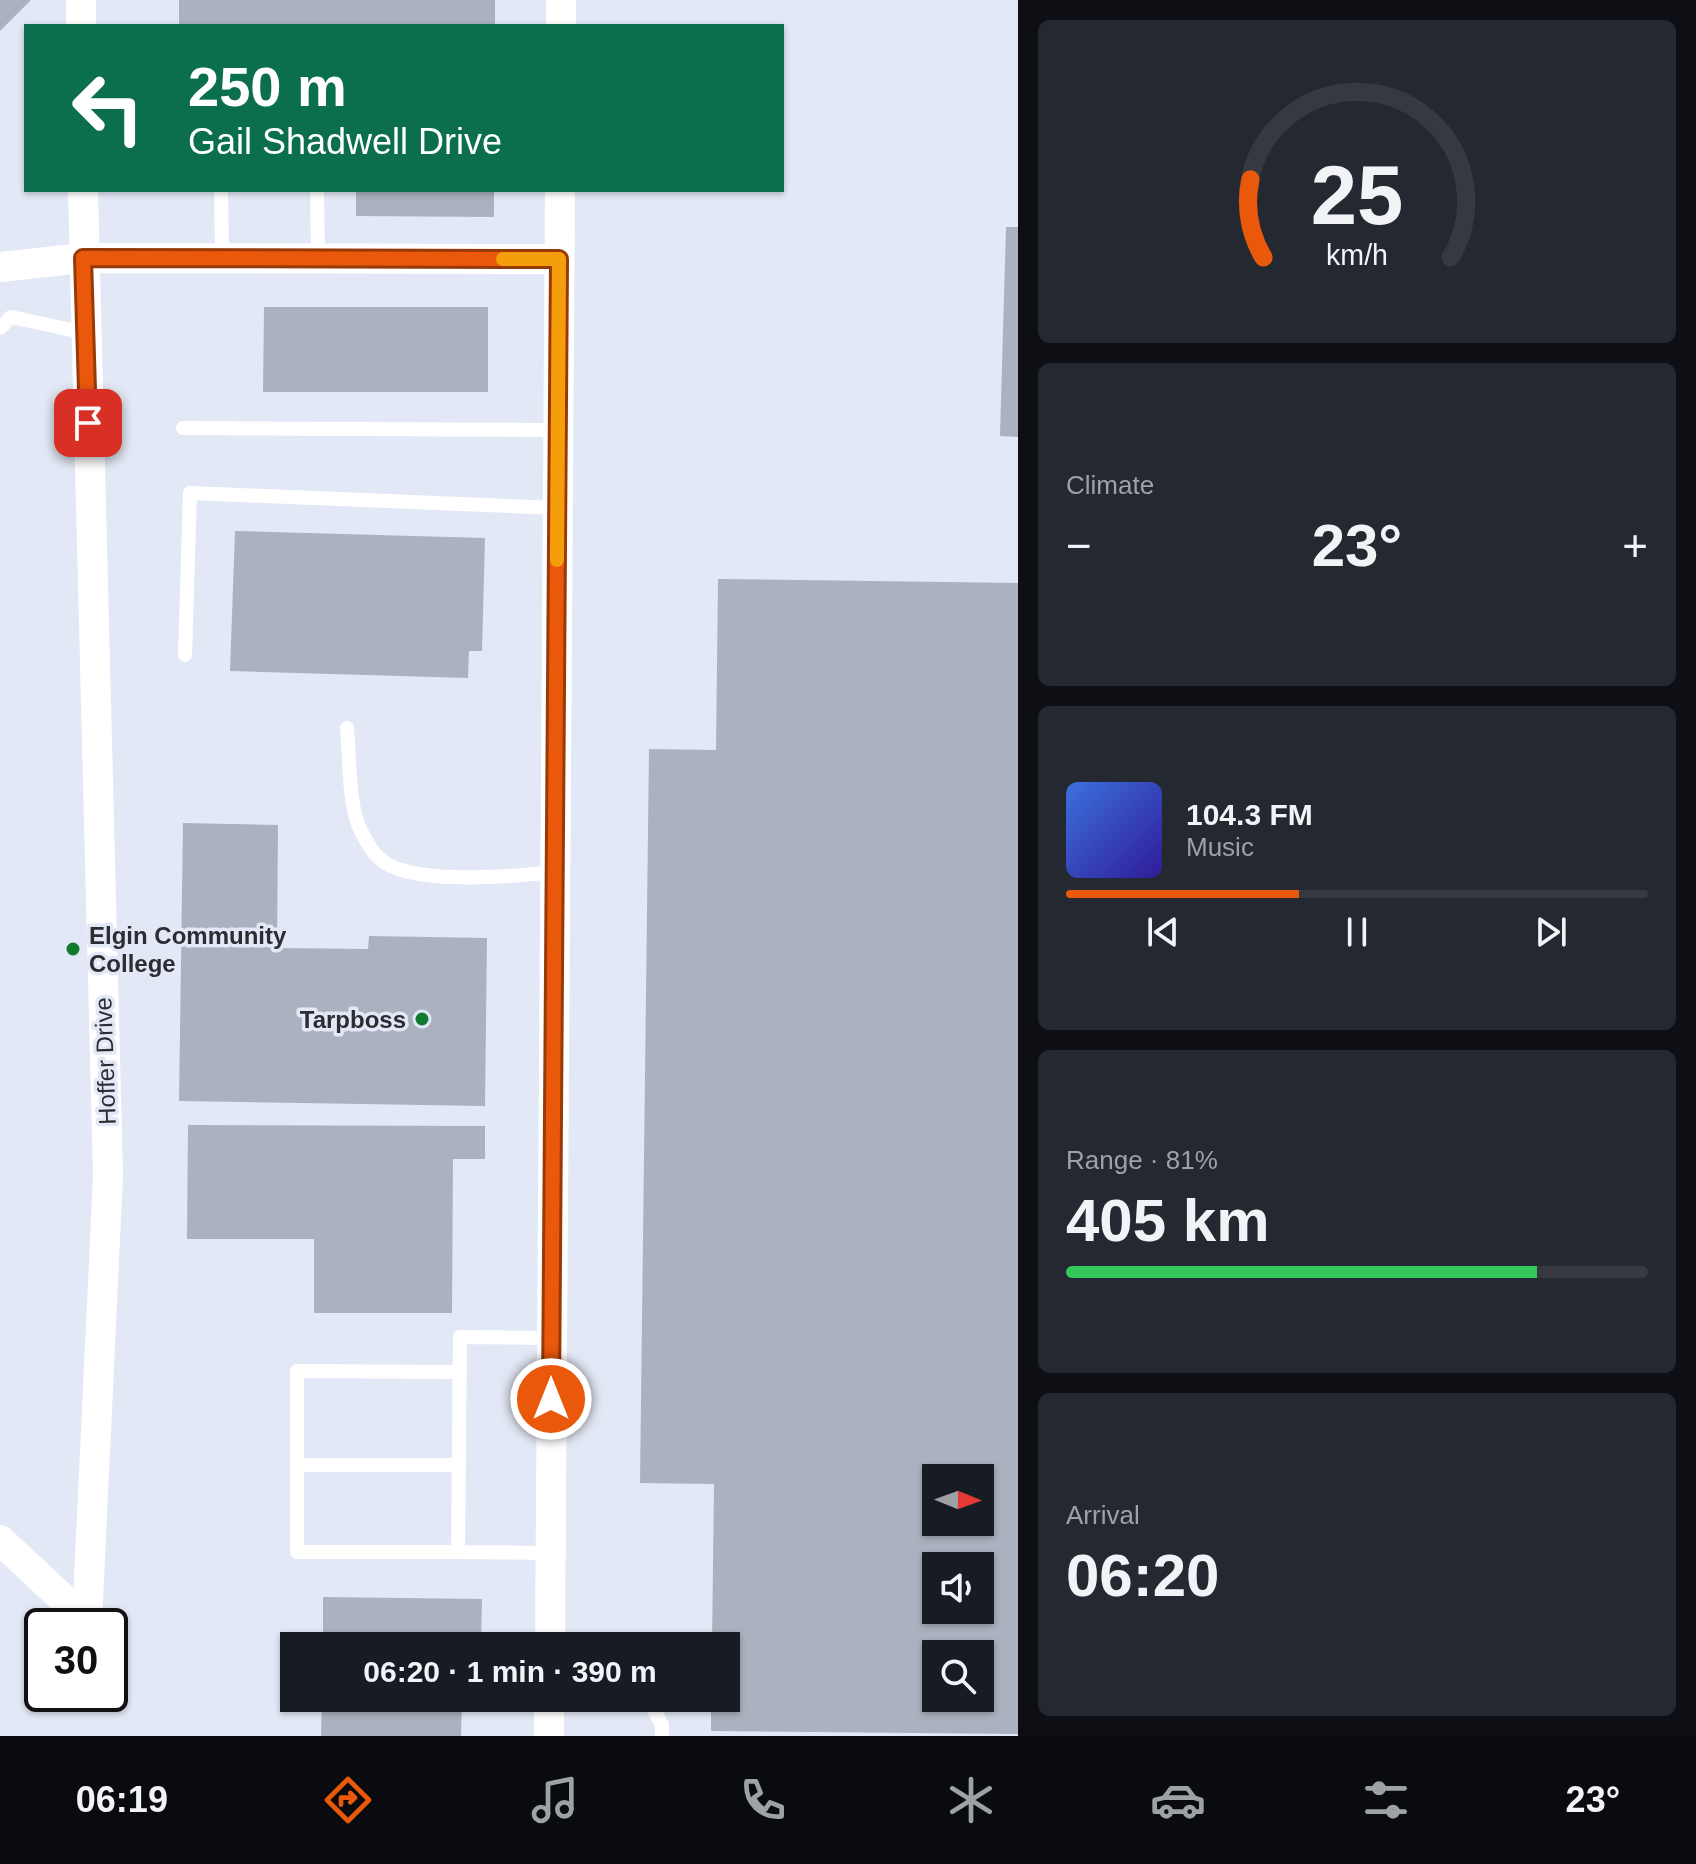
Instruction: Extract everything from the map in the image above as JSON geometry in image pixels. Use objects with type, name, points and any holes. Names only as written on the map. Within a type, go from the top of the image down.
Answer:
[{"type":"street","points":[[81,0],[81,24]]},
{"type":"street","points":[[561,0],[561,24]]},
{"type":"street","name":"Hoffer Drive","points":[[0,1540],[87,1621],[108,1176],[83,192]]},
{"type":"street","points":[[550,1632],[560,192]]},
{"type":"street","points":[[0,267],[83,258],[559,259]]},
{"type":"street","points":[[549,1712],[549,1736]]},
{"type":"lane","points":[[221,192],[222,258]]},
{"type":"lane","points":[[317,192],[318,259]]},
{"type":"lane","points":[[0,328],[11,317],[86,333]]},
{"type":"lane","points":[[183,428],[558,430]]},
{"type":"lane","points":[[185,655],[190,493],[558,508]]},
{"type":"lane","points":[[347,728],[357,822],[379,859],[403,871],[452,877],[505,877],[555,872]]},
{"type":"lane","points":[[458,1552],[460,1337],[552,1338]]},
{"type":"lane","points":[[460,1372],[297,1371],[297,1552],[550,1553]]},
{"type":"lane","points":[[297,1465],[459,1465]]},
{"type":"lane","points":[[655,1712],[662,1725],[662,1736]]},
{"type":"building","points":[[0,0],[31,0],[0,31]]},
{"type":"building","points":[[179,0],[495,0],[495,24],[179,24]]},
{"type":"building","points":[[356,192],[494,192],[494,217],[356,216]]},
{"type":"building","points":[[1006,227],[1018,227],[1018,437],[1000,436]]},
{"type":"building","points":[[264,307],[488,307],[488,392],[263,392]]},
{"type":"building","points":[[235,531],[485,538],[482,651],[469,651],[468,678],[230,671]]},
{"type":"building","points":[[718,579],[1018,583],[1018,1734],[711,1731],[711,1712],[740,1712],[740,1632],[712,1632],[714,1484],[640,1483],[649,749],[716,750]]},
{"type":"building","points":[[183,823],[278,825],[277,948],[368,949],[369,936],[487,938],[485,1106],[179,1101]]},
{"type":"building","points":[[188,1125],[485,1126],[485,1159],[453,1159],[452,1313],[314,1313],[314,1239],[187,1239]]},
{"type":"building","points":[[323,1597],[482,1599],[481,1632],[323,1632]]},
{"type":"building","points":[[322,1712],[462,1712],[461,1736],[321,1736]]},
{"type":"slow traffic","points":[[503,259],[559,259],[557,560]]},
{"type":"place","name":"Elgin Community College","points":[[73,949]]},
{"type":"place","name":"Tarpboss","points":[[422,1019]]},
{"type":"route","points":[[88,423],[83,258],[559,259],[551,1399]]}]
